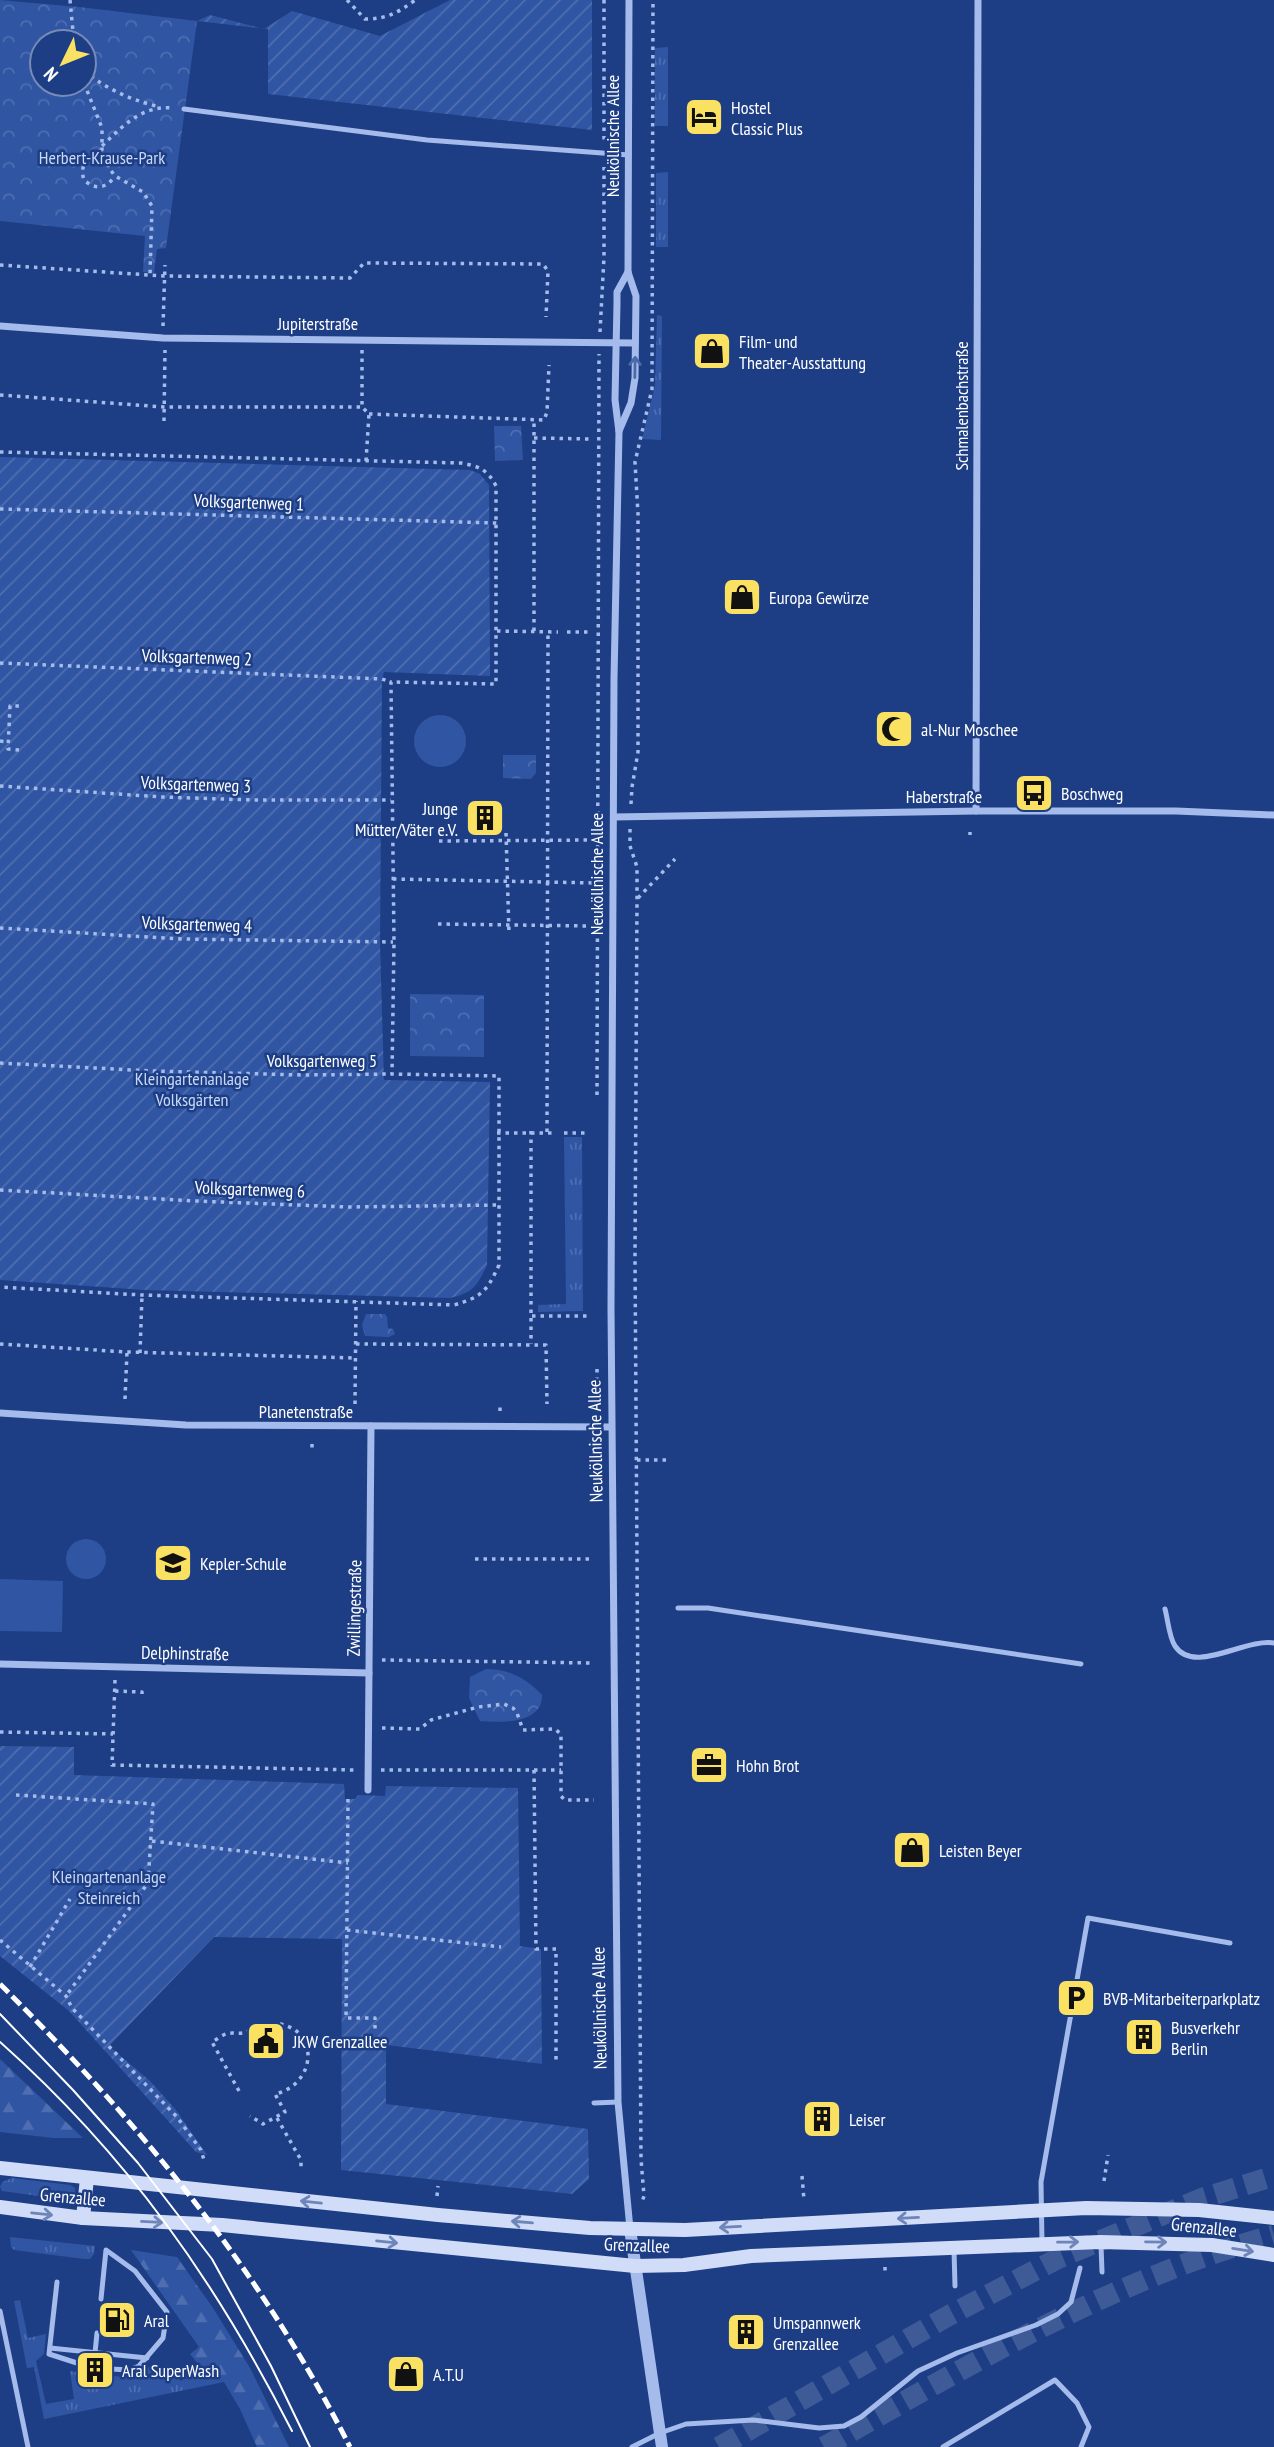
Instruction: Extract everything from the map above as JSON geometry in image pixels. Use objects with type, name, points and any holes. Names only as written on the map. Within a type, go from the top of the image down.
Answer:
[{"type":"main road","name":"Grenzallee","points":[[0,2168],[426,2214],[590,2228],[685,2230],[1041,2211],[1164,2208],[1274,2218]]},
{"type":"main road","points":[[83,2218],[87,2178]]},
{"type":"main road","name":"Grenzallee","points":[[0,2207],[83,2218],[222,2225],[635,2266],[684,2265],[751,2256],[1100,2242],[1212,2245],[1274,2255]]},
{"type":"street","name":"Neuköllnische Allee","points":[[619,432],[631,403],[635,378],[636,296],[628,272],[629,0]]},
{"type":"street","name":"Schmalenbachstraße","points":[[976,811],[978,0]]},
{"type":"street","name":"Neuköllnische Allee","points":[[628,272],[617,292],[615,400],[619,432],[614,679],[611,1427],[618,2102],[630,2228],[662,2447]]},
{"type":"street","name":"Jupiterstraße","points":[[0,326],[164,338],[635,343]]},
{"type":"street","name":"Haberstraße","points":[[614,817],[976,811],[1176,811],[1274,815]]},
{"type":"street","name":"Planetenstraße","points":[[0,1413],[186,1425],[611,1427]]},
{"type":"street","name":"Zwillingestraße","points":[[368,1790],[372,1426]]},
{"type":"street","name":"Delphinstraße","points":[[0,1664],[369,1673]]},
{"type":"lane","points":[[184,109],[427,140],[629,155]]},
{"type":"lane","points":[[678,1608],[708,1608],[1081,1664]]},
{"type":"lane","points":[[1165,1609],[1174,1645],[1195,1660],[1256,1643],[1274,1643]]},
{"type":"lane","points":[[1042,2243],[1041,2182],[1088,1918],[1230,1943]]},
{"type":"lane","points":[[594,2103],[618,2102]]},
{"type":"lane","points":[[1100,2242],[1102,2272]]},
{"type":"lane","points":[[954,2247],[955,2286]]},
{"type":"lane","points":[[101,2299],[106,2250],[135,2271],[167,2312],[163,2338],[147,2358],[139,2366],[128,2370],[111,2369]]},
{"type":"lane","points":[[632,2447],[686,2424],[753,2420],[819,2428],[844,2426],[861,2417],[918,2371],[1058,2314],[1071,2302],[1080,2268]]},
{"type":"lane","points":[[57,2282],[49,2354],[80,2364]]},
{"type":"lane","points":[[93,2286],[102,2287]]},
{"type":"lane","points":[[0,2311],[28,2447]]},
{"type":"lane","points":[[95,2353],[97,2333]]},
{"type":"lane","points":[[50,2348],[147,2358]]},
{"type":"lane","points":[[943,2447],[1055,2380],[1077,2403],[1089,2427],[1081,2447]]},
{"type":"path","points":[[70,0],[73,28]]},
{"type":"path","points":[[347,0],[365,19],[381,19],[397,14],[415,0]]},
{"type":"path","points":[[98,82],[131,99],[184,109]]},
{"type":"path","points":[[90,98],[102,128],[102,148],[115,176],[143,192],[152,206],[150,275]]},
{"type":"path","points":[[115,176],[103,187],[89,185],[82,173],[86,159],[138,115],[158,106]]},
{"type":"path","points":[[0,265],[164,276],[349,278],[364,263],[543,264],[548,271],[546,317]]},
{"type":"path","points":[[164,265],[164,421]]},
{"type":"path","points":[[362,339],[362,407],[369,414],[544,420],[547,412],[549,365]]},
{"type":"path","points":[[597,1107],[598,360]]},
{"type":"path","points":[[0,395],[164,407],[362,407]]},
{"type":"path","points":[[366,461],[369,414]]},
{"type":"path","points":[[534,419],[534,631]]},
{"type":"path","points":[[534,438],[590,439]]},
{"type":"path","points":[[0,452],[475,465],[489,472],[496,486],[496,631],[558,632]]},
{"type":"path","name":"Volksgartenweg 1","points":[[0,509],[497,523]]},
{"type":"path","name":"Volksgartenweg 2","points":[[0,663],[368,678],[391,682],[496,684],[496,631]]},
{"type":"path","points":[[547,1132],[548,632]]},
{"type":"path","points":[[567,632],[590,632]]},
{"type":"path","points":[[391,682],[394,942],[392,1074]]},
{"type":"path","points":[[19,750],[8,749],[10,706],[23,706]]},
{"type":"path","points":[[0,741],[8,742]]},
{"type":"path","name":"Volksgartenweg 3","points":[[0,786],[162,797],[391,800]]},
{"type":"path","points":[[506,833],[509,933]]},
{"type":"path","points":[[439,841],[590,841]]},
{"type":"path","points":[[630,846],[636,867],[637,900],[635,1207],[641,2159],[644,2196],[630,2228]]},
{"type":"path","points":[[637,900],[675,859]]},
{"type":"path","points":[[393,879],[614,883]]},
{"type":"path","points":[[438,924],[590,926]]},
{"type":"path","name":"Volksgartenweg 4","points":[[0,928],[182,939],[394,942]]},
{"type":"path","name":"Volksgartenweg 5","points":[[0,1063],[247,1074],[499,1076],[497,1133]]},
{"type":"path","points":[[531,1132],[531,1345]]},
{"type":"path","points":[[0,1287],[142,1295],[454,1305],[476,1299],[491,1282],[499,1265],[497,1133],[554,1133]]},
{"type":"path","points":[[564,1133],[589,1133]]},
{"type":"path","name":"Volksgartenweg 6","points":[[0,1189],[72,1195],[335,1207],[498,1205]]},
{"type":"path","points":[[140,1353],[142,1295]]},
{"type":"path","points":[[355,1404],[356,1301]]},
{"type":"path","points":[[532,1316],[588,1316]]},
{"type":"path","points":[[0,1344],[140,1353],[356,1358]]},
{"type":"path","points":[[356,1344],[546,1345],[547,1404]]},
{"type":"path","points":[[125,1399],[127,1352]]},
{"type":"path","points":[[597,1358],[597,1409]]},
{"type":"path","points":[[500,1404],[500,1411]]},
{"type":"path","points":[[312,1444],[312,1450]]},
{"type":"path","points":[[637,1460],[671,1460]]},
{"type":"path","points":[[475,1559],[594,1559]]},
{"type":"path","points":[[380,1660],[593,1663]]},
{"type":"path","points":[[116,1667],[112,1765],[358,1770]]},
{"type":"path","points":[[115,1691],[142,1692],[142,1696]]},
{"type":"path","points":[[381,1728],[420,1729],[431,1720],[478,1707],[504,1704],[517,1713],[523,1730],[555,1729],[561,1734],[561,1796],[565,1800],[594,1800]]},
{"type":"path","points":[[0,1732],[113,1734]]},
{"type":"path","points":[[376,1770],[561,1770]]},
{"type":"path","points":[[534,1770],[536,1949],[555,1949],[556,2064]]},
{"type":"path","points":[[16,1796],[153,1804],[148,1883],[66,1996]]},
{"type":"path","points":[[348,1799],[346,2018],[375,2018],[375,2030]]},
{"type":"path","points":[[152,1841],[348,1863]]},
{"type":"path","points":[[30,1967],[70,1899]]},
{"type":"path","points":[[347,1930],[501,1947]]},
{"type":"path","points":[[0,1940],[66,1996],[72,2008],[177,2117],[201,2150],[204,2160]]},
{"type":"path","points":[[239,2091],[212,2042],[226,2034],[239,2034],[272,2024],[282,2024],[290,2028],[304,2043],[309,2054],[309,2063],[295,2085],[275,2094],[285,2112],[263,2124],[250,2116]]},
{"type":"path","points":[[277,2118],[301,2160],[301,2171]]},
{"type":"path","points":[[1104,2182],[1108,2155]]},
{"type":"path","points":[[802,2176],[804,2200]]},
{"type":"path","points":[[437,2196],[438,2186]]},
{"type":"path","points":[[885,2267],[885,2276]]},
{"type":"green space","name":"Herbert-Krause-Park","points":[[0,0],[197,21],[166,248],[157,249],[154,273],[143,272],[145,236],[0,221]]},
{"type":"green space","points":[[450,0],[592,0],[592,130],[268,94],[268,29],[265,29],[292,11],[380,36]]},
{"type":"green space","points":[[210,15],[261,28],[197,21]]},
{"type":"green space","points":[[668,47],[668,126],[655,126],[655,48]]},
{"type":"green space","points":[[668,172],[668,247],[656,247],[656,173]]},
{"type":"green space","points":[[657,315],[662,316],[661,440],[642,439],[655,386]]},
{"type":"green space","points":[[494,426],[521,426],[523,460],[495,461]]},
{"type":"green space","name":"Kleingartenanlage Volksgärten","points":[[0,457],[470,470],[480,474],[489,485],[490,676],[384,672],[382,679],[380,943],[384,1080],[490,1082],[487,1265],[477,1283],[464,1294],[450,1298],[145,1290],[0,1280]]},
{"type":"green space","points":[[440,715],[450,717],[458,723],[464,731],[464,751],[458,759],[450,765],[440,767],[430,765],[422,759],[416,751],[414,741],[416,731],[422,723],[430,717]]},
{"type":"green space","points":[[503,755],[536,755],[536,773],[531,779],[503,778]]},
{"type":"green space","points":[[410,994],[484,995],[484,1057],[410,1056]]},
{"type":"green space","points":[[564,1137],[582,1137],[583,1311],[538,1312],[538,1305],[566,1304]]},
{"type":"green space","points":[[366,1314],[385,1314],[388,1328],[393,1329],[395,1334],[389,1337],[365,1336],[362,1325]]},
{"type":"green space","points":[[86,1539],[100,1545],[106,1559],[100,1573],[86,1579],[72,1573],[66,1559],[72,1545]]},
{"type":"green space","points":[[0,1579],[63,1581],[62,1632],[0,1631]]},
{"type":"green space","points":[[486,1669],[510,1673],[536,1689],[542,1695],[536,1712],[519,1720],[480,1721],[469,1698],[470,1677]]},
{"type":"green space","name":"Kleingartenanlage Steinreich","points":[[0,1746],[74,1747],[74,1775],[344,1784],[345,1799],[355,1799],[358,1795],[385,1796],[386,1786],[518,1788],[520,1946],[541,1949],[542,2064],[386,2045],[386,2104],[588,2129],[589,2179],[572,2194],[341,2170],[342,1939],[214,1937],[109,2046],[150,2081],[176,2110],[207,2155],[196,2152],[69,2011],[0,1956]]},
{"type":"green space","points":[[0,2059],[83,2138],[0,2132]]},
{"type":"green space","points":[[12,2178],[70,2185],[75,2188],[75,2195],[68,2200],[2,2191],[2,2182]]},
{"type":"green space","points":[[10,2237],[95,2246],[94,2254],[90,2259],[84,2259],[14,2250]]},
{"type":"green space","points":[[131,2250],[177,2257],[250,2368],[289,2447],[257,2447],[224,2382],[200,2366],[190,2354],[199,2347]]},
{"type":"green space","points":[[20,2300],[28,2338],[46,2334],[44,2354],[36,2361],[46,2404],[74,2399],[70,2371],[86,2373],[86,2380],[102,2381],[103,2375],[135,2378],[155,2362],[162,2370],[167,2365],[181,2381],[200,2366],[224,2382],[44,2419],[34,2367],[27,2368],[14,2301]]},
{"type":"tunnel","points":[[719,2447],[948,2316],[1059,2258],[1203,2198],[1274,2176]]},
{"type":"tunnel","points":[[824,2447],[988,2355],[1099,2300],[1214,2253],[1274,2235]]},
{"type":"tram line","points":[[0,2014],[138,2163],[212,2259],[271,2366],[310,2447]]},
{"type":"tram line","points":[[0,2042],[88,2129],[165,2222],[232,2322],[292,2431]]},
{"type":"railway","points":[[0,1984],[101,2091],[194,2201],[277,2319],[315,2381],[350,2447]]},
{"type":"place","name":"Hostel Classic Plus","points":[[704,117]]},
{"type":"place","name":"Film- und Theater-Ausstattung","points":[[712,351]]},
{"type":"place","name":"Europa Gewürze","points":[[742,597]]},
{"type":"place","name":"al-Nur Moschee","points":[[894,729]]},
{"type":"place","name":"Boschweg","points":[[1034,793]]},
{"type":"place","name":"Junge Mütter/Väter e.V.","points":[[485,818]]},
{"type":"place","name":"Kepler-Schule","points":[[173,1563]]},
{"type":"place","name":"Hohn Brot","points":[[709,1765]]},
{"type":"place","name":"Leisten Beyer","points":[[912,1850]]},
{"type":"place","name":"BVB-Mitarbeiterparkplatz","points":[[1076,1998]]},
{"type":"place","name":"Busverkehr Berlin","points":[[1144,2037]]},
{"type":"place","name":"JKW Grenzallee","points":[[266,2041]]},
{"type":"place","name":"Leiser","points":[[822,2119]]},
{"type":"place","name":"Aral","points":[[117,2320]]},
{"type":"place","name":"Umspannwerk Grenzallee","points":[[746,2332]]},
{"type":"place","name":"Aral SuperWash","points":[[95,2370]]},
{"type":"place","name":"A.T.U","points":[[406,2374]]}]
